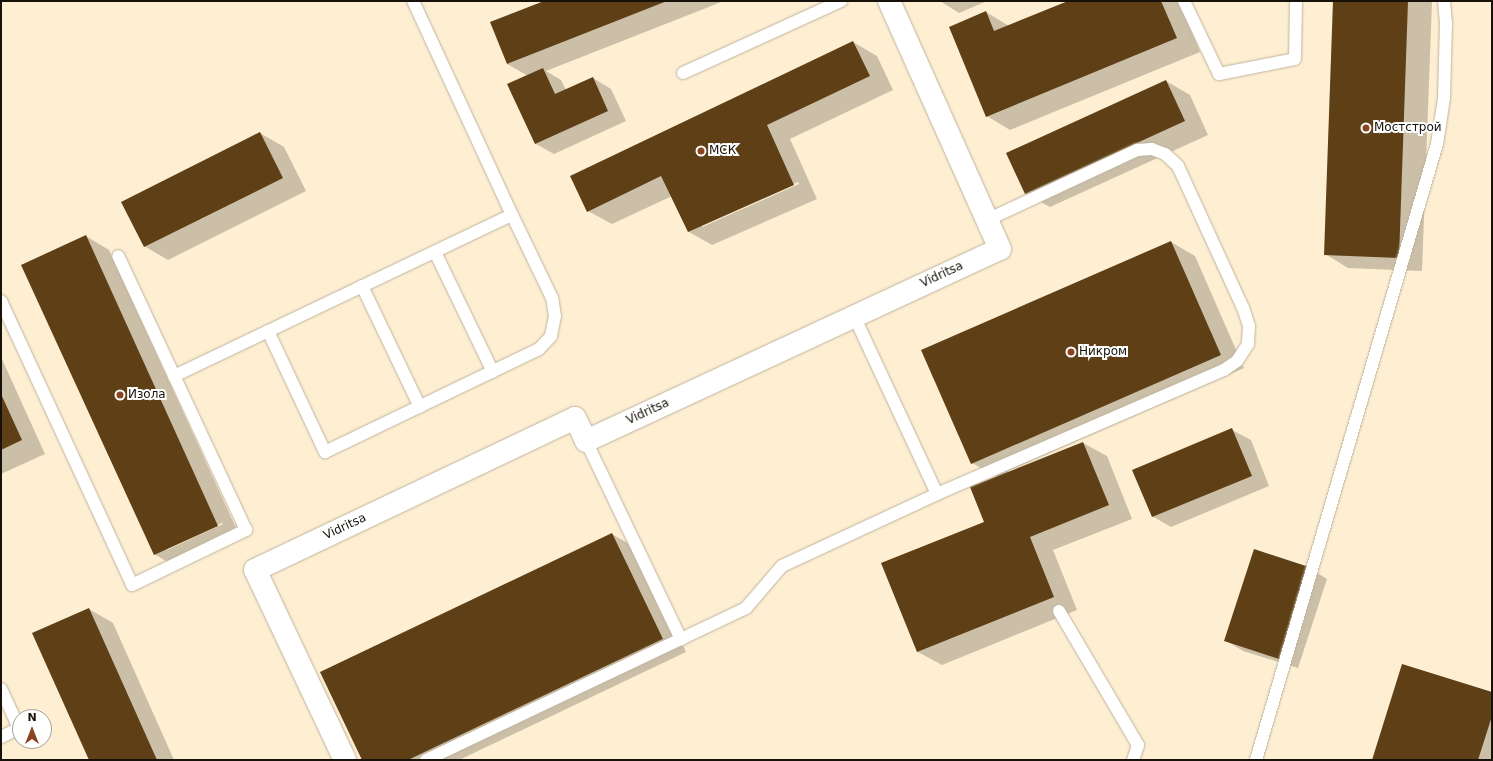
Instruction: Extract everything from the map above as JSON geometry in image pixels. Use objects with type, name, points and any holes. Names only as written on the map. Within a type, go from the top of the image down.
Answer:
[{"type":"street","name":"Vidritsa","points":[[345,760],[255,570],[575,418],[586,440],[1000,249],[889,1]]},
{"type":"lane","points":[[268,331],[326,452],[539,349],[551,336],[555,316],[552,298],[413,1]]},
{"type":"lane","points":[[683,73],[841,1]]},
{"type":"lane","points":[[1184,1],[1219,74],[1295,59],[1296,1]]},
{"type":"lane","points":[[1256,760],[1437,144],[1444,98],[1446,24],[1444,1]]},
{"type":"lane","points":[[426,760],[746,608],[782,566],[937,494],[1224,370],[1237,361],[1248,344],[1249,326],[1243,308],[1178,166],[1165,154],[1152,149],[1137,150],[987,220]]},
{"type":"lane","points":[[174,376],[512,215]]},
{"type":"lane","points":[[435,252],[493,372]]},
{"type":"lane","points":[[1,302],[132,584],[246,530],[118,256]]},
{"type":"lane","points":[[362,286],[420,407]]},
{"type":"lane","points":[[854,316],[937,494]]},
{"type":"lane","points":[[586,440],[681,639]]},
{"type":"lane","points":[[1060,611],[1138,745],[1133,760]]},
{"type":"lane","points":[[1,689],[19,728],[1,737]]},
{"type":"shaded area","points":[[1,1],[1492,1],[1492,760],[1,760]]},
{"type":"building","points":[[544,1],[667,1],[507,64],[490,22]]},
{"type":"building","points":[[1068,1],[1161,1],[1177,38],[986,117],[949,27],[986,11],[994,31]]},
{"type":"building","name":"Мостстрой","points":[[1333,1],[1408,1],[1399,258],[1324,255]]},
{"type":"building","name":"МСК","points":[[853,41],[870,76],[767,125],[794,185],[688,232],[661,176],[587,212],[570,176]]},
{"type":"building","points":[[543,68],[555,94],[593,77],[608,111],[535,144],[507,84]]},
{"type":"building","points":[[1166,80],[1185,121],[1025,194],[1006,153]]},
{"type":"building","points":[[260,132],[283,178],[144,247],[121,202]]},
{"type":"building","name":"Изола","points":[[86,235],[218,526],[154,555],[21,265]]},
{"type":"building","name":"Никром","points":[[1171,241],[1221,355],[971,464],[921,350]]},
{"type":"building","points":[[1,394],[22,440],[1,450]]},
{"type":"building","points":[[1232,428],[1252,476],[1152,517],[1132,470]]},
{"type":"building","points":[[1083,442],[1109,505],[1030,537],[1054,597],[917,652],[881,563],[984,522],[970,487]]},
{"type":"building","points":[[612,533],[663,639],[408,760],[362,760],[320,672]]},
{"type":"building","points":[[1254,549],[1309,567],[1279,659],[1224,641]]},
{"type":"building","points":[[89,608],[157,760],[89,760],[32,633]]},
{"type":"building","points":[[1402,664],[1492,692],[1492,716],[1478,760],[1372,760]]},
{"type":"place","name":"Мостстрой","points":[[1366,128]]},
{"type":"place","name":"МСК","points":[[701,151]]},
{"type":"place","name":"Никром","points":[[1071,352]]},
{"type":"place","name":"Изола","points":[[120,395]]}]
